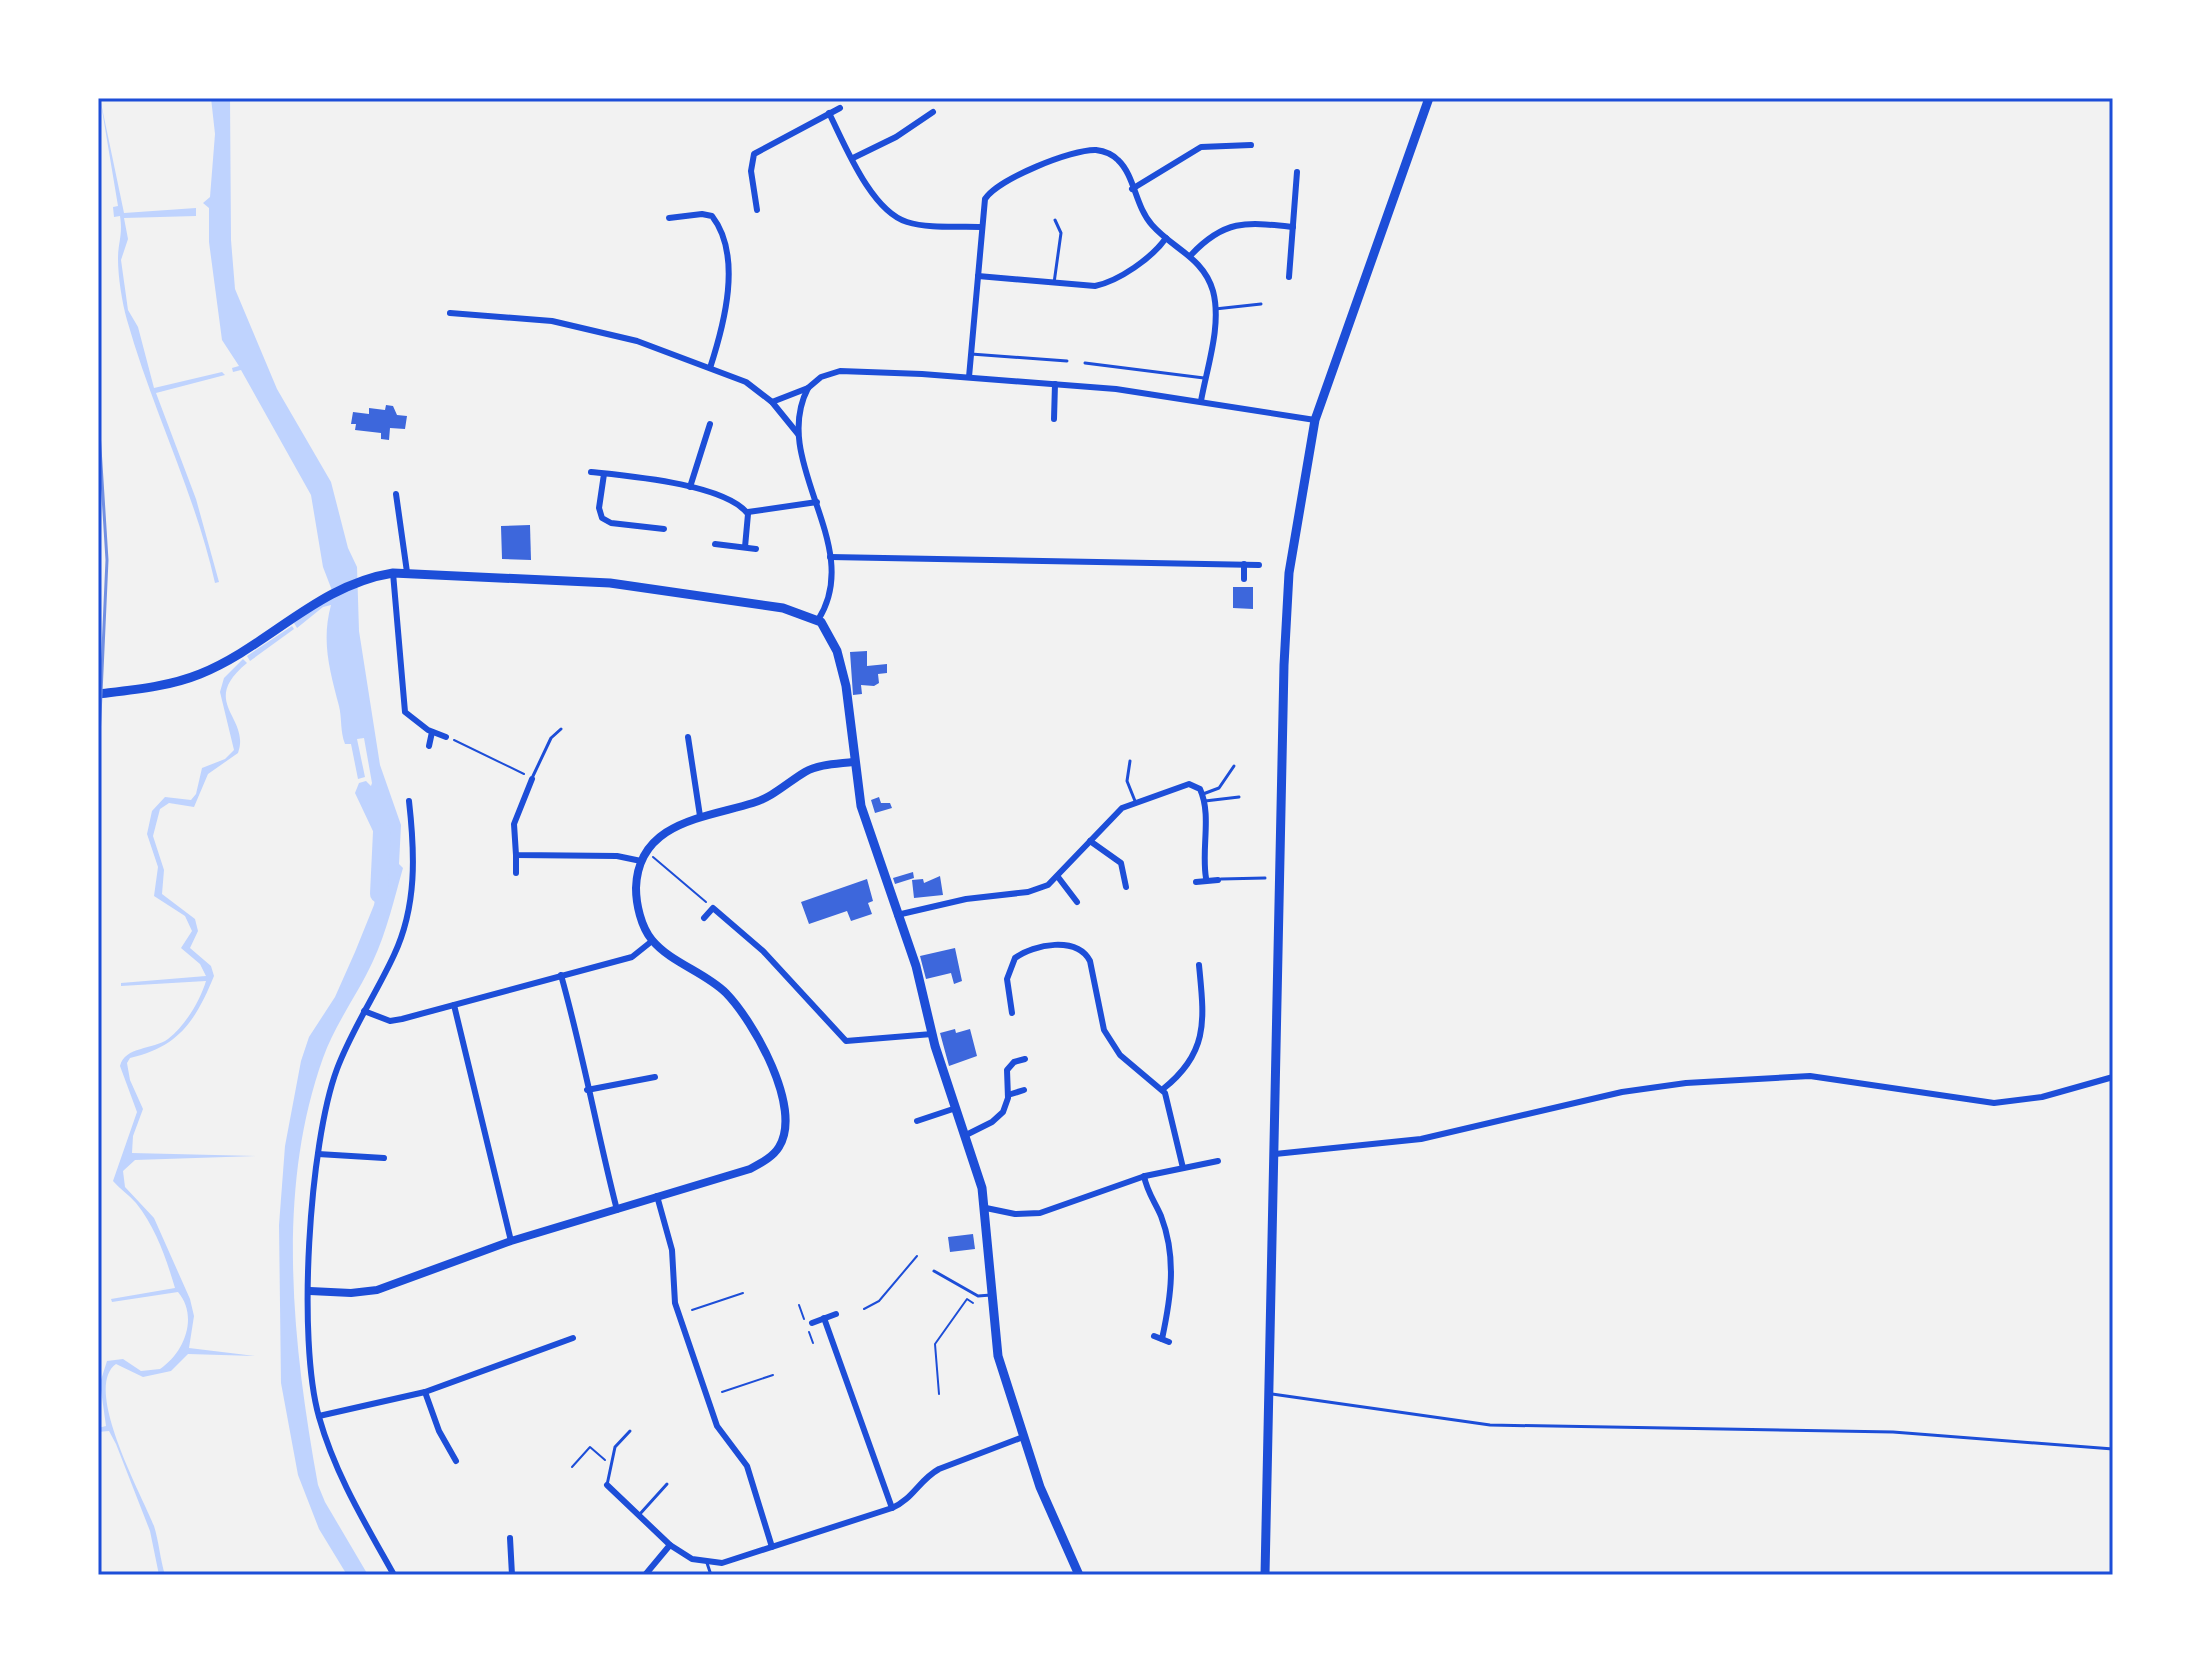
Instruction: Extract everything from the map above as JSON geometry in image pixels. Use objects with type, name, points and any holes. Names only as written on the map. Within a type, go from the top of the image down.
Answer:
[{"type":"main road","points":[[1265,1575],[1285,629],[1293,545],[1315,420],[1429,98]]},
{"type":"main road","points":[[98,694],[166,685],[201,673],[322,598],[361,581],[393,573],[610,583],[783,608],[818,620],[831,634],[843,672],[861,806],[916,966],[932,1034],[966,1135],[986,1208],[998,1356],[1040,1487],[1079,1575]]},
{"type":"street","points":[[757,210],[751,165],[754,154],[840,108]]},
{"type":"street","points":[[853,158],[896,137],[933,112]]},
{"type":"street","points":[[829,113],[880,204],[897,218],[917,224],[981,227]]},
{"type":"street","points":[[1132,189],[1201,147],[1251,145]]},
{"type":"street","points":[[969,377],[985,199],[997,185],[1086,151],[1100,151],[1114,156],[1124,167],[1147,219],[1166,238],[1191,255],[1210,282],[1215,309],[1201,401]]},
{"type":"street","points":[[1289,277],[1297,172]]},
{"type":"street","points":[[669,218],[702,214],[712,216],[718,227],[729,284],[725,315],[710,368]]},
{"type":"street","points":[[1191,255],[1226,227],[1239,224],[1293,227]]},
{"type":"street","points":[[978,276],[1101,285],[1153,253],[1166,238]]},
{"type":"street","points":[[450,313],[539,319],[597,329],[710,368],[746,382],[772,402],[798,434]]},
{"type":"street","points":[[772,402],[808,388],[828,374],[845,371],[1055,384],[1201,401],[1315,420]]},
{"type":"street","points":[[1054,419],[1055,384]]},
{"type":"street","points":[[808,388],[800,407],[798,434],[830,557],[832,593],[818,620]]},
{"type":"street","points":[[690,487],[710,424]]},
{"type":"street","points":[[591,472],[690,487],[748,512],[817,502]]},
{"type":"street","points":[[604,474],[599,508],[602,518],[611,523],[664,529]]},
{"type":"street","points":[[396,494],[407,572]]},
{"type":"street","points":[[745,547],[748,512]]},
{"type":"street","points":[[715,544],[756,549]]},
{"type":"street","points":[[830,557],[1259,565]]},
{"type":"street","points":[[1244,564],[1244,579]]},
{"type":"street","points":[[393,573],[405,712],[432,732],[446,737]]},
{"type":"street","points":[[429,746],[432,732]]},
{"type":"street","points":[[688,737],[700,816]]},
{"type":"street","points":[[310,1291],[351,1293],[377,1290],[511,1241],[750,1169],[768,1159],[779,1148],[785,1130],[786,1110],[756,1033],[741,1009],[723,990],[652,941],[636,896],[641,861],[646,851],[667,830],[700,816],[764,799],[815,767],[853,762]]},
{"type":"street","points":[[516,873],[514,824],[532,779]]},
{"type":"street","points":[[897,915],[966,899],[1028,892],[1058,877],[1114,814],[1135,801],[1189,784],[1197,786],[1204,798],[1206,878]]},
{"type":"street","points":[[394,1575],[343,1483],[319,1416],[311,1374],[310,1291],[318,1154],[335,1073],[393,957],[407,917],[415,852],[409,801]]},
{"type":"street","points":[[1090,841],[1121,863],[1126,887]]},
{"type":"street","points":[[516,855],[617,856],[641,861]]},
{"type":"street","points":[[1058,877],[1077,902]]},
{"type":"street","points":[[1196,882],[1206,878],[1218,880]]},
{"type":"street","points":[[704,918],[713,908],[763,951],[846,1041],[932,1034]]},
{"type":"street","points":[[364,1011],[390,1021],[632,957],[652,941]]},
{"type":"street","points":[[1012,1013],[1007,979],[1015,958],[1032,949],[1063,945],[1080,949],[1090,961],[1108,1037],[1120,1055],[1163,1089],[1169,1102],[1183,1168]]},
{"type":"street","points":[[1163,1089],[1186,1068],[1200,1039],[1203,1020],[1199,965]]},
{"type":"street","points":[[561,975],[581,1046],[587,1090],[617,1210]]},
{"type":"street","points":[[454,1005],[511,1241]]},
{"type":"street","points":[[966,1135],[1000,1116],[1008,1095],[1007,1070],[1014,1062],[1025,1059]]},
{"type":"street","points":[[1275,1154],[1421,1139],[1606,1095],[1686,1083],[1810,1076],[1994,1103],[2042,1097],[2113,1077]]},
{"type":"street","points":[[587,1090],[655,1077]]},
{"type":"street","points":[[1008,1095],[1024,1090]]},
{"type":"street","points":[[917,1121],[956,1108]]},
{"type":"street","points":[[318,1154],[384,1158]]},
{"type":"street","points":[[986,1208],[1023,1214],[1049,1211],[1144,1176],[1218,1161]]},
{"type":"street","points":[[1144,1176],[1161,1218],[1170,1259],[1171,1296],[1158,1338],[1169,1342]]},
{"type":"street","points":[[657,1196],[671,1245],[675,1302],[717,1426],[747,1466],[772,1547]]},
{"type":"street","points":[[812,1323],[836,1314]]},
{"type":"street","points":[[824,1318],[892,1508]]},
{"type":"street","points":[[319,1416],[425,1392],[573,1338]]},
{"type":"street","points":[[425,1392],[439,1431],[456,1461]]},
{"type":"street","points":[[607,1485],[684,1555],[707,1562],[729,1561],[892,1508],[910,1498],[927,1477],[939,1469],[1023,1437]]},
{"type":"street","points":[[510,1538],[512,1575]]},
{"type":"street","points":[[645,1575],[670,1545]]},
{"type":"lane","points":[[1054,283],[1061,233],[1055,220]]},
{"type":"lane","points":[[1215,309],[1261,304]]},
{"type":"lane","points":[[971,354],[1067,361]]},
{"type":"lane","points":[[1085,363],[1205,378]]},
{"type":"lane","points":[[532,779],[551,738],[561,729]]},
{"type":"lane","points":[[1130,761],[1127,781],[1135,801]]},
{"type":"lane","points":[[1204,798],[1219,788],[1234,766]]},
{"type":"lane","points":[[1204,798],[1239,797]]},
{"type":"lane","points":[[1218,880],[1265,878]]},
{"type":"lane","points":[[934,1271],[978,1296],[991,1295]]},
{"type":"lane","points":[[1267,1393],[1490,1425],[1893,1432],[2113,1449]]},
{"type":"lane","points":[[607,1485],[615,1447],[630,1431]]},
{"type":"lane","points":[[639,1515],[667,1484]]},
{"type":"lane","points":[[707,1562],[711,1575]]},
{"type":"path","points":[[446,737],[532,779]]},
{"type":"path","points":[[646,851],[713,908]]},
{"type":"path","points":[[864,1309],[879,1301],[917,1256]]},
{"type":"path","points":[[692,1310],[743,1293]]},
{"type":"path","points":[[939,1394],[935,1344],[967,1299],[973,1303]]},
{"type":"path","points":[[722,1392],[773,1375]]},
{"type":"path","points":[[572,1467],[590,1447],[612,1467]]},
{"type":"water","points":[[100,98],[124,213],[196,208],[196,216],[124,218],[128,239],[121,260],[128,310],[138,327],[154,388],[222,372],[225,375],[156,393],[196,499],[219,582],[215,583],[196,516],[125,313],[118,266],[121,223],[120,216],[114,217],[113,207],[118,206]]},
{"type":"water","points":[[211,98],[230,98],[231,240],[235,289],[277,389],[331,482],[348,548],[357,567],[359,631],[380,765],[401,825],[399,864],[403,868],[386,927],[367,973],[328,1045],[308,1109],[298,1162],[294,1216],[296,1325],[301,1379],[318,1485],[368,1575],[347,1575],[319,1529],[298,1475],[281,1383],[279,1225],[285,1146],[301,1061],[309,1037],[335,997],[374,905],[380,846],[355,793],[359,783],[366,781],[371,786],[372,783],[364,738],[357,739],[365,777],[358,779],[351,744],[345,744],[342,734],[327,644],[331,605],[323,607],[297,628],[294,623],[333,593],[323,567],[311,495],[241,370],[233,372],[232,368],[239,366],[222,340],[209,242],[209,208],[203,203],[210,197],[215,134]]},
{"type":"water","points":[[292,626],[294,629],[250,661],[247,656]]},
{"type":"water","points":[[243,659],[247,663],[233,677],[226,700],[238,729],[238,753],[208,774],[194,807],[169,803],[160,809],[153,836],[164,870],[162,894],[195,919],[198,931],[190,948],[211,966],[214,976],[200,1006],[184,1029],[161,1047],[130,1058],[127,1063],[130,1080],[143,1109],[133,1136],[132,1153],[256,1156],[135,1160],[123,1171],[125,1187],[154,1218],[190,1299],[194,1316],[189,1348],[255,1356],[188,1354],[171,1371],[143,1377],[116,1364],[107,1377],[110,1418],[154,1526],[165,1575],[159,1575],[150,1531],[116,1444],[109,1431],[98,1432],[98,1428],[106,1426],[100,1383],[107,1361],[123,1359],[141,1371],[160,1369],[176,1354],[188,1323],[184,1302],[178,1292],[112,1302],[111,1299],[175,1288],[155,1233],[136,1203],[113,1181],[137,1112],[120,1066],[133,1052],[162,1042],[174,1034],[191,1013],[206,981],[121,986],[121,983],[206,976],[200,964],[181,948],[192,931],[185,916],[154,896],[158,867],[147,834],[152,811],[165,797],[191,800],[196,794],[202,768],[225,759],[234,750],[220,692],[224,678]]},
{"type":"building","points":[[386,405],[393,406],[397,415],[407,416],[405,429],[390,428],[389,440],[381,439],[381,433],[355,430],[356,424],[351,424],[353,412],[369,414],[369,408],[385,410]]},
{"type":"building","points":[[530,525],[531,560],[502,559],[501,526]]},
{"type":"building","points":[[1233,587],[1253,587],[1253,609],[1233,608]]},
{"type":"building","points":[[867,651],[867,666],[887,664],[887,673],[878,674],[879,683],[874,686],[861,685],[862,694],[853,695],[850,652]]},
{"type":"building","points":[[879,797],[881,803],[890,803],[892,808],[875,813],[871,800]]},
{"type":"building","points":[[913,872],[914,878],[895,884],[893,878]]},
{"type":"building","points":[[940,876],[943,895],[914,898],[912,880],[923,879],[924,883]]},
{"type":"building","points":[[867,879],[873,901],[868,903],[872,914],[851,921],[847,911],[809,924],[801,902]]},
{"type":"building","points":[[955,948],[962,981],[954,984],[951,973],[926,979],[920,956]]},
{"type":"building","points":[[955,1029],[956,1033],[970,1029],[977,1056],[949,1066],[940,1033]]},
{"type":"building","points":[[973,1234],[975,1249],[950,1252],[948,1237]]},
{"type":"waterway","points":[[379,894],[382,832]]},
{"type":"railway","points":[[98,416],[107,560],[98,760]]}]
